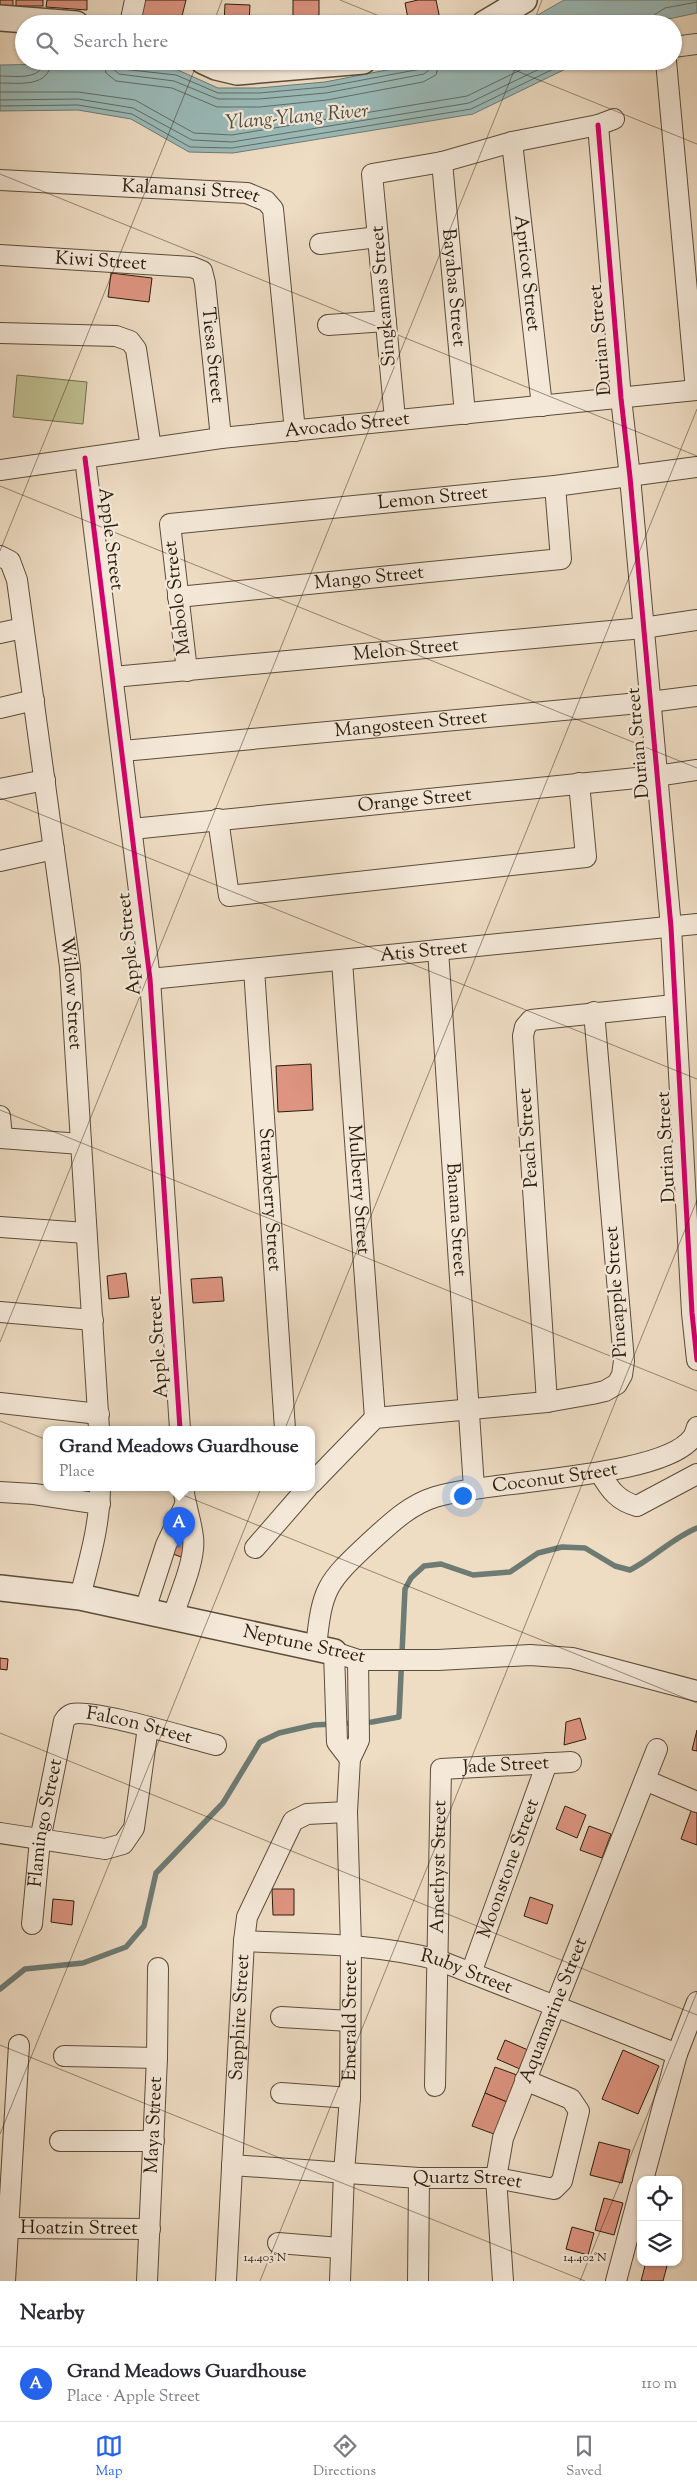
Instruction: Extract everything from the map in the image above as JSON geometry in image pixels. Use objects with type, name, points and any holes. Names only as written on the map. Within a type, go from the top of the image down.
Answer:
[{"type":"street","points":[[132,15],[135,0]]},
{"type":"street","points":[[499,15],[524,0]]},
{"type":"street","points":[[0,18],[15,19]]},
{"type":"street","points":[[682,46],[697,44]]},
{"type":"street","points":[[229,70],[237,72],[260,70]]},
{"type":"street","name":"Avocado Street","points":[[0,470],[221,438],[697,390],[689,232],[667,70]]},
{"type":"street","name":"Durian Street","points":[[372,174],[442,162],[512,142],[606,122],[621,398],[630,477],[671,927],[674,1005],[697,1360]]},
{"type":"street","name":"Apricot Street","points":[[512,142],[542,406]]},
{"type":"street","name":"Bayabas Street","points":[[442,162],[465,414]]},
{"type":"street","name":"Singkamas Street","points":[[372,174],[396,419]]},
{"type":"street","name":"Kalamansi Street","points":[[0,180],[248,193],[266,201],[273,209],[295,431]]},
{"type":"street","points":[[320,244],[378,236]]},
{"type":"street","name":"Kiwi Street","points":[[0,255],[192,267],[202,271]]},
{"type":"street","name":"Tiesa Street","points":[[202,271],[221,438]]},
{"type":"street","points":[[328,325],[386,321]]},
{"type":"street","points":[[0,334],[116,336],[130,341],[136,349],[150,448]]},
{"type":"street","name":"Apple Street","points":[[85,458],[150,978],[180,1426]]},
{"type":"street","name":"Lemon Street","points":[[170,524],[555,486],[697,467]]},
{"type":"street","name":"Mango Street","points":[[178,597],[562,559],[555,486]]},
{"type":"street","name":"Mabolo Street","points":[[170,524],[187,671]]},
{"type":"street","name":"Willow Street","points":[[5,558],[17,580],[70,967],[99,1422]]},
{"type":"street","name":"Melon Street","points":[[112,678],[643,628],[697,620]]},
{"type":"street","points":[[0,633],[23,628]]},
{"type":"street","name":"Mangosteen Street","points":[[123,751],[697,696]]},
{"type":"street","points":[[0,708],[34,700]]},
{"type":"street","name":"Orange Street","points":[[132,829],[656,776],[697,770]]},
{"type":"street","points":[[0,789],[44,780]]},
{"type":"street","points":[[218,819],[229,896],[586,857],[579,783]]},
{"type":"street","points":[[0,862],[54,849]]},
{"type":"street","name":"Atis Street","points":[[150,978],[697,924]]},
{"type":"street","name":"Banana Street","points":[[438,950],[474,1488]]},
{"type":"street","name":"Mulberry Street","points":[[342,960],[375,1418]]},
{"type":"street","name":"Strawberry Street","points":[[254,969],[285,1426]]},
{"type":"street","name":"Peach Street","points":[[546,1402],[523,1036],[525,1027],[532,1020],[674,1005]]},
{"type":"street","name":"Pineapple Street","points":[[375,1418],[546,1402],[605,1391],[617,1384],[622,1375],[624,1361],[594,1012]]},
{"type":"street","points":[[0,1116],[1,1138],[81,1144]]},
{"type":"street","points":[[0,1227],[86,1233]]},
{"type":"street","points":[[0,1312],[93,1320]]},
{"type":"street","points":[[0,1403],[99,1422]]},
{"type":"street","points":[[315,1480],[375,1418]]},
{"type":"street","name":"Coconut Street","points":[[325,1650],[319,1614],[331,1581],[342,1568],[398,1517],[415,1505],[435,1497],[474,1488],[600,1473],[667,1456],[696,1435]]},
{"type":"street","points":[[600,1473],[612,1492],[625,1503],[637,1506],[697,1474]]},
{"type":"street","points":[[0,1492],[100,1496],[94,1545],[80,1598]]},
{"type":"street","points":[[145,1610],[184,1496]]},
{"type":"street","points":[[173,1616],[192,1553],[193,1537],[184,1496]]},
{"type":"street","points":[[255,1548],[290,1496]]},
{"type":"street","name":"Neptune Street","points":[[0,1588],[80,1598],[145,1610],[366,1660],[438,1660],[530,1655],[572,1658],[697,1691]]},
{"type":"street","points":[[325,1650],[338,1742],[350,1760]]},
{"type":"street","name":"Emerald Street","points":[[340,2281],[344,2172],[350,2098],[351,1946],[347,1812],[350,1760],[359,1740],[366,1660]]},
{"type":"street","name":"Falcon Street","points":[[64,1721],[70,1714],[82,1712],[216,1745]]},
{"type":"street","name":"Flamingo Street","points":[[32,1924],[40,1840],[64,1721]]},
{"type":"street","points":[[0,1833],[105,1849],[123,1844],[134,1828],[148,1727]]},
{"type":"street","name":"Aquamarine Street","points":[[502,2281],[496,2178],[503,2138],[524,2080],[657,1748]]},
{"type":"street","name":"Jade Street","points":[[440,1770],[571,1762]]},
{"type":"street","name":"Moonstone Street","points":[[471,1973],[547,1763]]},
{"type":"street","name":"Amethyst Street","points":[[435,2086],[440,1770]]},
{"type":"street","points":[[645,1780],[697,1802]]},
{"type":"street","name":"Sapphire Street","points":[[226,2281],[244,1941],[247,1916],[283,1838],[293,1821],[307,1814],[347,1812]]},
{"type":"street","name":"Ruby Street","points":[[244,1941],[351,1946],[417,1954],[438,1960],[677,2054]]},
{"type":"street","name":"Maya Street","points":[[147,2281],[157,2058],[158,1968]]},
{"type":"street","points":[[644,2176],[677,2054],[697,2002]]},
{"type":"street","points":[[281,2018],[350,2021]]},
{"type":"street","points":[[5,2281],[8,2228],[7,2126],[19,2045]]},
{"type":"street","points":[[64,2056],[157,2058]]},
{"type":"street","name":"Quartz Street","points":[[232,2165],[419,2178],[496,2178],[554,2189],[562,2181],[579,2110],[572,2099],[524,2080]]},
{"type":"street","points":[[281,2093],[350,2098]]},
{"type":"street","points":[[60,2141],[154,2140]]},
{"type":"street","points":[[418,2281],[419,2178]]},
{"type":"street","points":[[616,2281],[637,2202]]},
{"type":"street","name":"Hoatzin Street","points":[[8,2228],[150,2229]]},
{"type":"street","points":[[278,2243],[340,2248]]},
{"type":"green space","points":[[17,375],[87,382],[83,424],[13,417]]},
{"type":"water","points":[[564,0],[697,0],[697,13],[682,16],[538,15]]},
{"type":"water","name":"Ylang-Ylang River","points":[[0,65],[15,65],[15,70],[178,70],[218,88],[259,88],[325,82],[387,70],[563,70],[473,114],[233,153],[189,152],[131,119],[78,110],[0,111]]},
{"type":"building","points":[[0,0],[13,0],[13,8],[0,8]]},
{"type":"building","points":[[16,0],[43,0],[43,6],[16,6]]},
{"type":"building","points":[[47,0],[87,0],[87,10],[46,7]]},
{"type":"building","points":[[138,0],[186,0],[182,15],[135,15]]},
{"type":"building","points":[[293,0],[319,0],[319,15],[293,15]]},
{"type":"building","points":[[418,0],[436,0],[439,15],[407,15],[405,3]]},
{"type":"building","points":[[225,4],[250,5],[249,15],[224,15]]},
{"type":"building","points":[[111,273],[152,278],[149,302],[108,297]]},
{"type":"building","points":[[311,1064],[313,1110],[278,1112],[276,1066]]},
{"type":"building","points":[[126,1273],[129,1297],[109,1299],[107,1276]]},
{"type":"building","points":[[222,1277],[224,1301],[193,1303],[191,1279]]},
{"type":"building","points":[[174,1540],[188,1544],[184,1558],[170,1553]]},
{"type":"building","points":[[0,1658],[8,1659],[7,1670],[0,1669]]},
{"type":"building","points":[[580,1718],[586,1739],[564,1745],[566,1722]]},
{"type":"building","points":[[697,1730],[697,1751],[692,1750]]},
{"type":"building","points":[[565,1806],[586,1815],[577,1838],[556,1829]]},
{"type":"building","points":[[691,1811],[697,1813],[697,1845],[681,1839]]},
{"type":"building","points":[[589,1826],[611,1834],[602,1858],[580,1850]]},
{"type":"building","points":[[272,1889],[294,1889],[294,1915],[273,1915]]},
{"type":"building","points":[[530,1897],[553,1905],[547,1924],[524,1916]]},
{"type":"building","points":[[53,1899],[74,1901],[72,1925],[51,1922]]},
{"type":"building","points":[[505,2040],[528,2050],[520,2069],[497,2059]]},
{"type":"building","points":[[623,2050],[659,2066],[638,2114],[602,2099]]},
{"type":"building","points":[[495,2067],[517,2075],[507,2102],[485,2093]]},
{"type":"building","points":[[485,2093],[507,2102],[494,2134],[472,2126]]},
{"type":"building","points":[[599,2142],[630,2150],[622,2183],[590,2175]]},
{"type":"building","points":[[604,2198],[623,2203],[614,2235],[595,2230]]},
{"type":"building","points":[[572,2227],[594,2233],[588,2255],[566,2249]]},
{"type":"building","points":[[645,2266],[667,2266],[663,2281],[641,2281]]},
{"type":"waterway","points":[[0,1989],[25,1969],[83,1963],[126,1947],[144,1926],[156,1873],[223,1803],[260,1742],[279,1733],[314,1725],[372,1722],[399,1717],[405,1589],[411,1578],[424,1566],[441,1564],[473,1575],[510,1572],[538,1553],[562,1547],[585,1548],[615,1566],[630,1570],[679,1537],[697,1528]]},
{"type":"cycle path","points":[[598,125],[621,398],[630,477],[671,927],[692,1313],[697,1360]]},
{"type":"cycle path","points":[[85,458],[150,979],[180,1426]]},
{"type":"place","name":"Grand Meadows Guardhouse","points":[[179,1548]]}]
